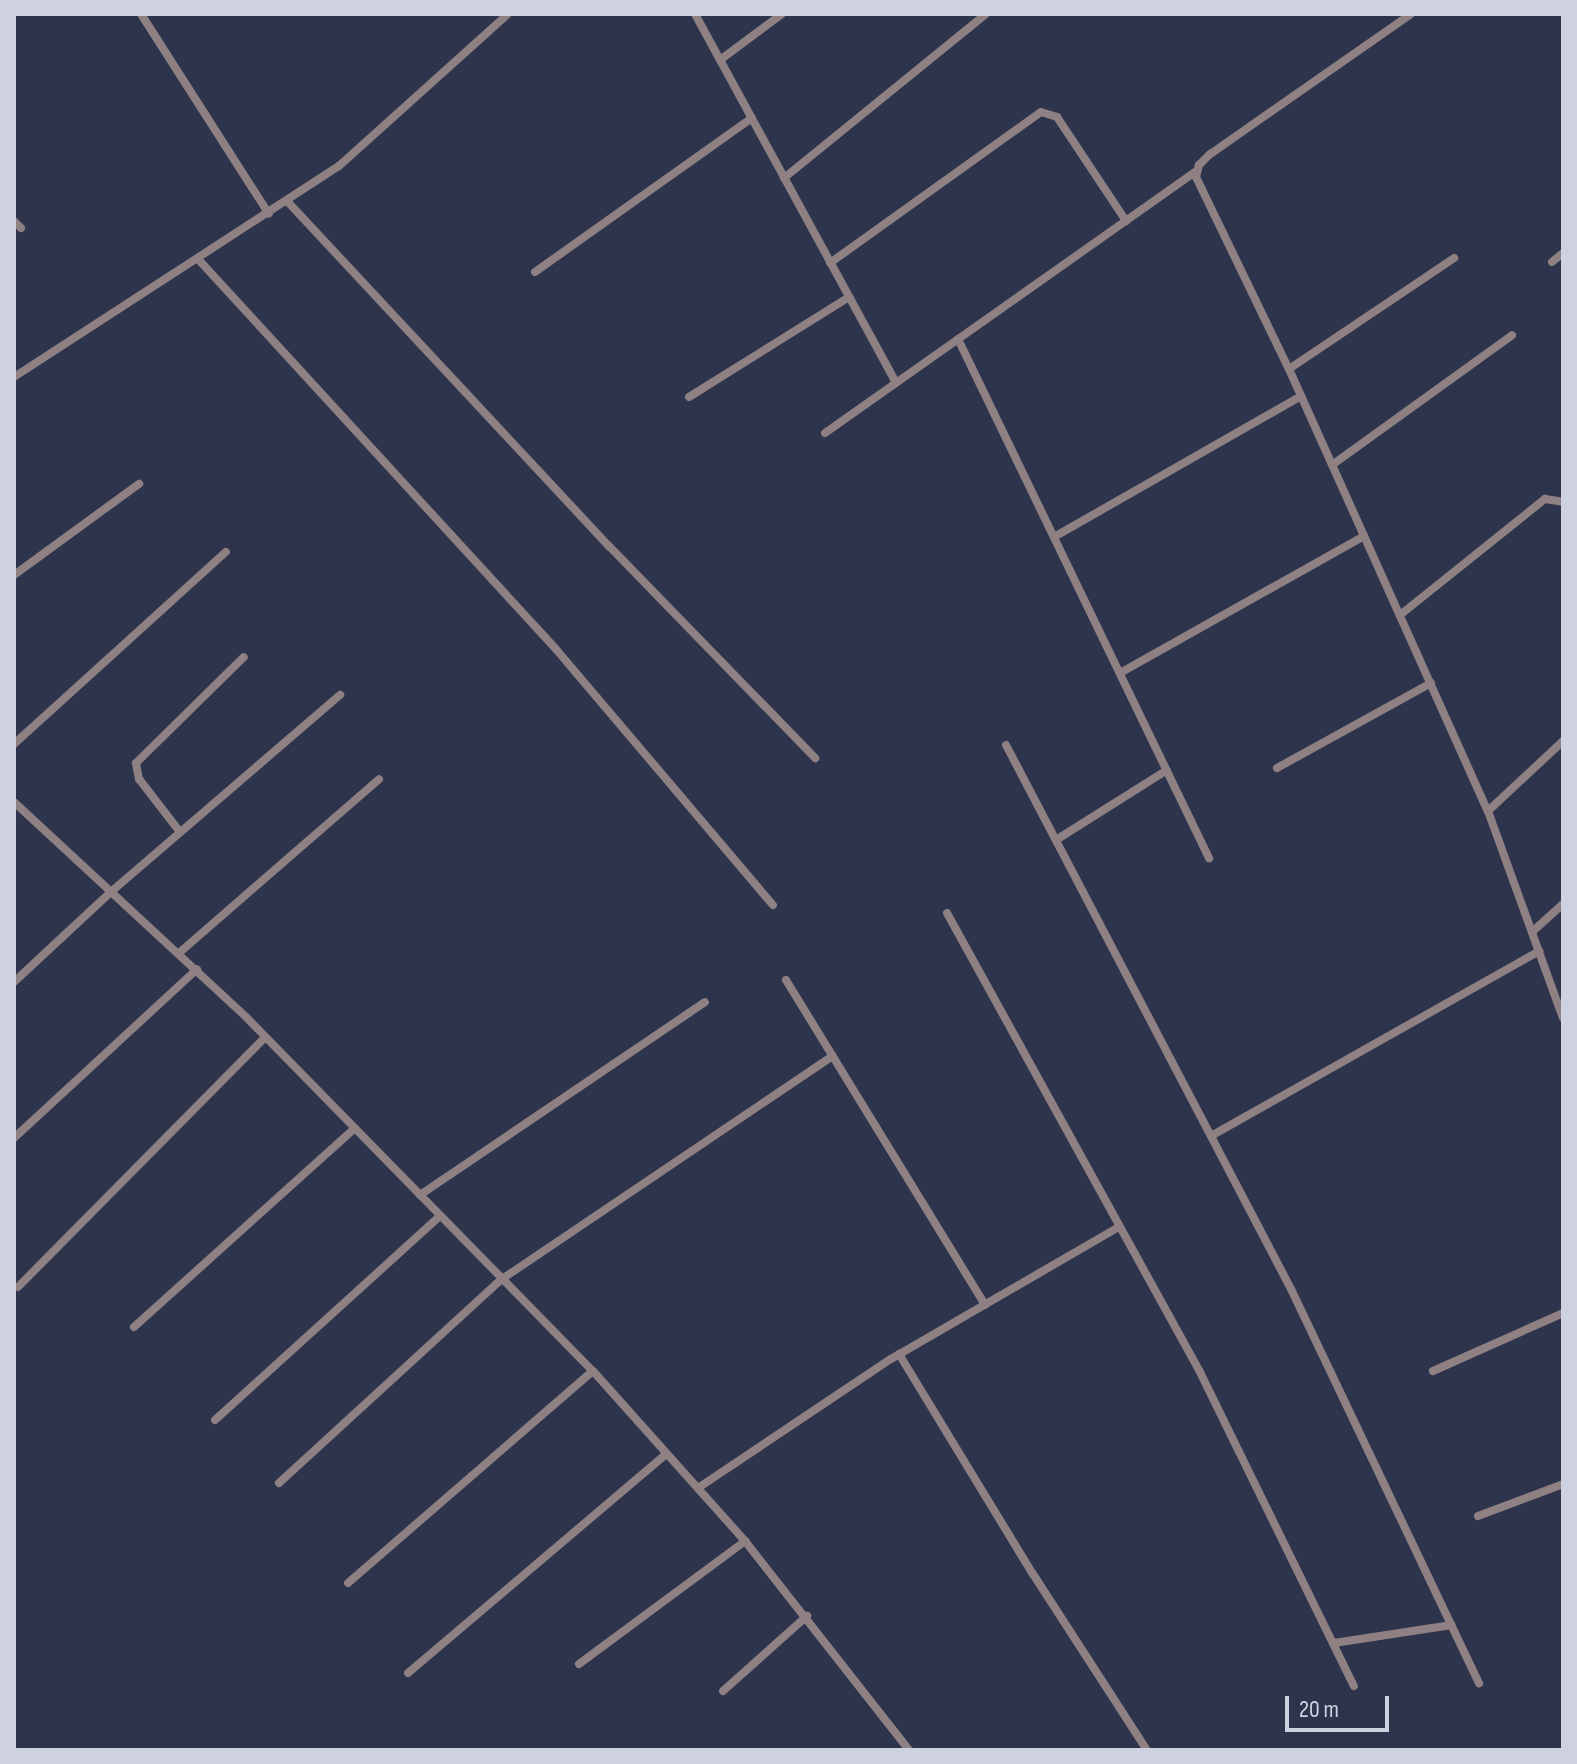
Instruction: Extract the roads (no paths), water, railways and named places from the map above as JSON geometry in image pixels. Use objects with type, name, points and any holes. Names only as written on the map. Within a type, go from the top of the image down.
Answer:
[{"type":"street","points":[[141,14],[269,214]]},
{"type":"street","points":[[14,377],[269,214],[356,153],[508,14]]},
{"type":"street","points":[[695,14],[896,383]]},
{"type":"street","points":[[720,60],[782,14]]},
{"type":"street","points":[[784,178],[986,14]]},
{"type":"street","points":[[825,433],[1198,171],[1210,154],[1411,14]]},
{"type":"street","points":[[830,263],[1041,112],[1057,117],[1126,221]]},
{"type":"street","points":[[535,272],[752,118]]},
{"type":"street","points":[[1198,171],[1199,189],[1289,369],[1488,811],[1563,1018]]},
{"type":"street","points":[[287,201],[609,546],[815,758]]},
{"type":"street","points":[[1552,262],[1563,253]]},
{"type":"street","points":[[1289,369],[1454,258]]},
{"type":"street","points":[[198,259],[555,648],[773,905]]},
{"type":"street","points":[[689,397],[849,297]]},
{"type":"street","points":[[1332,465],[1512,335]]},
{"type":"street","points":[[958,339],[1209,858]]},
{"type":"street","points":[[1054,537],[1301,396]]},
{"type":"street","points":[[14,575],[139,484]]},
{"type":"street","points":[[1400,615],[1545,499],[1563,502]]},
{"type":"street","points":[[1120,673],[1364,536]]},
{"type":"street","points":[[14,744],[226,552]]},
{"type":"street","points":[[180,832],[139,779],[136,763],[244,657]]},
{"type":"street","points":[[1277,768],[1431,683]]},
{"type":"street","points":[[14,982],[112,891],[340,695]]},
{"type":"street","points":[[1488,811],[1563,741]]},
{"type":"street","points":[[1006,745],[1291,1289],[1479,1683]]},
{"type":"street","points":[[1056,840],[1167,770]]},
{"type":"street","points":[[179,953],[379,779]]},
{"type":"street","points":[[15,804],[197,969],[593,1371],[745,1541],[807,1616],[909,1750]]},
{"type":"street","points":[[1532,932],[1563,904]]},
{"type":"street","points":[[947,913],[1199,1370],[1354,1686]]},
{"type":"street","points":[[1211,1136],[1539,951]]},
{"type":"street","points":[[14,1138],[197,969]]},
{"type":"street","points":[[786,980],[985,1305]]},
{"type":"street","points":[[420,1195],[705,1002]]},
{"type":"street","points":[[18,1287],[265,1037]]},
{"type":"street","points":[[279,1483],[502,1279],[833,1056]]},
{"type":"street","points":[[134,1327],[355,1128]]},
{"type":"street","points":[[215,1420],[440,1216]]},
{"type":"street","points":[[698,1488],[899,1354],[1119,1227]]},
{"type":"street","points":[[1433,1371],[1563,1313]]},
{"type":"street","points":[[899,1354],[1033,1574],[1147,1750]]},
{"type":"street","points":[[348,1583],[593,1371]]},
{"type":"street","points":[[408,1673],[666,1454]]},
{"type":"street","points":[[1478,1516],[1563,1484]]},
{"type":"street","points":[[579,1664],[745,1541]]},
{"type":"street","points":[[723,1691],[807,1616]]},
{"type":"street","points":[[1334,1643],[1452,1625]]}]
